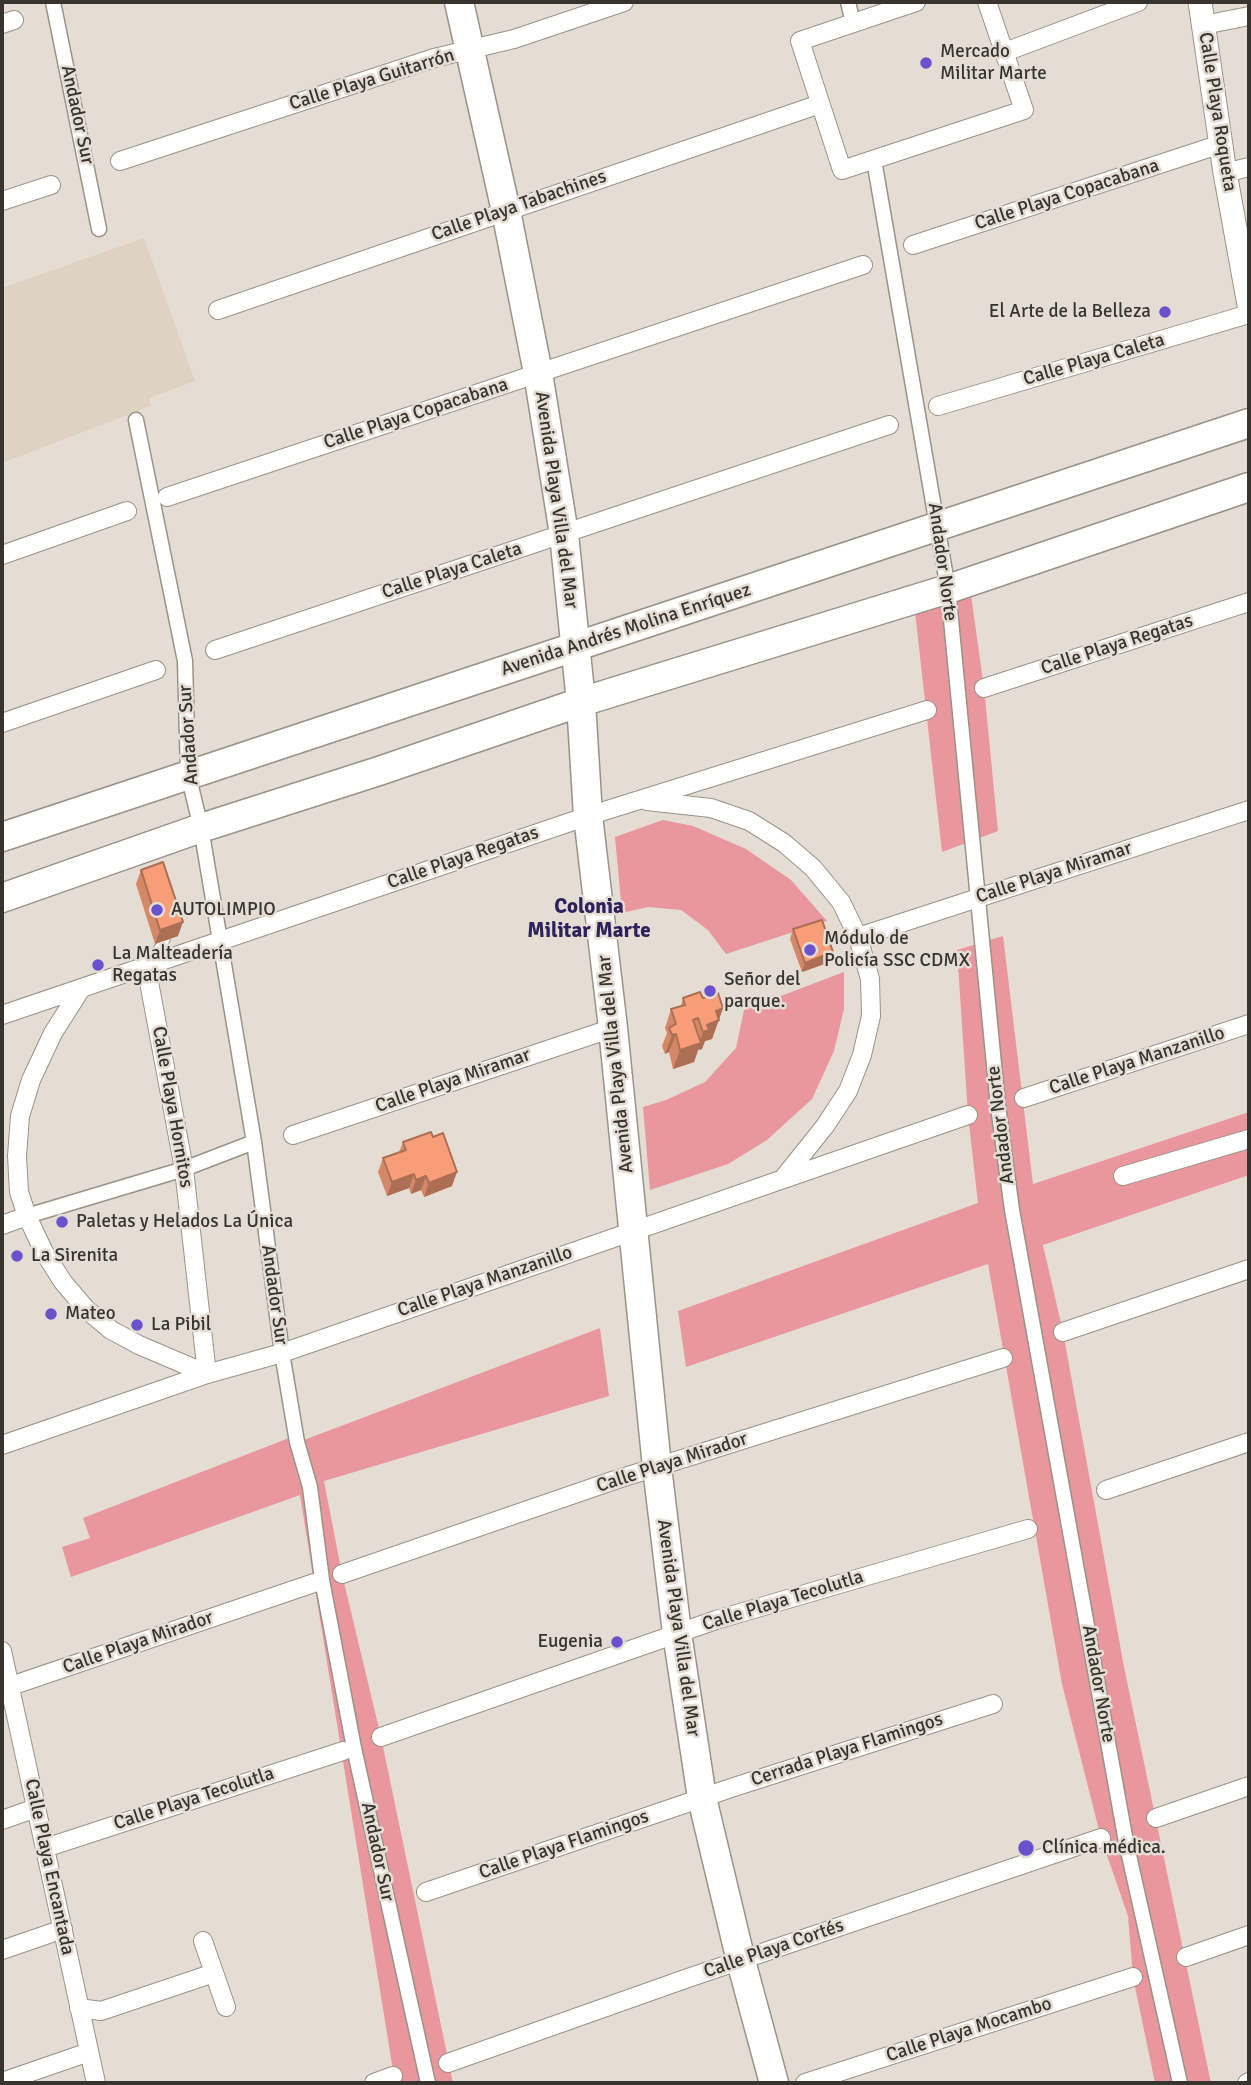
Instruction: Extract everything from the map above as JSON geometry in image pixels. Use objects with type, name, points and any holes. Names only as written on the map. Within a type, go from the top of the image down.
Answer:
[{"type":"main road","name":"Avenida Playa Villa del Mar","points":[[459,2],[506,211],[538,373],[564,534],[581,702],[588,816],[677,1633],[702,1798],[741,1961],[774,2083]]},
{"type":"main road","name":"Avenida Andrés Molina Enríquez","points":[[2,837],[1249,423]]},
{"type":"main road","points":[[2,898],[132,859],[201,828],[581,702],[948,589],[1249,487]]},
{"type":"street","name":"Andador Sur","points":[[52,2],[99,229]]},
{"type":"street","name":"Calle Playa Guitarrón","points":[[120,161],[434,58],[514,39],[624,2]]},
{"type":"street","points":[[848,2],[853,23]]},
{"type":"street","points":[[916,2],[800,41],[842,170],[1024,110],[987,2]]},
{"type":"street","points":[[1005,52],[1138,2]]},
{"type":"street","name":"Calle Playa Roqueta","points":[[1200,2],[1225,173],[1249,305]]},
{"type":"street","points":[[1204,25],[1249,16]]},
{"type":"street","name":"Calle Playa Tabachines","points":[[218,310],[820,104]]},
{"type":"street","name":"Calle Playa Copacabana","points":[[913,246],[1221,144]]},
{"type":"street","name":"Andador Norte","points":[[874,160],[948,589],[998,1106],[1012,1210],[1126,1842],[1180,2083]]},
{"type":"street","points":[[1225,173],[1249,167]]},
{"type":"street","points":[[2,201],[51,185]]},
{"type":"street","name":"Calle Playa Copacabana","points":[[167,497],[863,265]]},
{"type":"street","name":"Calle Playa Caleta","points":[[938,406],[1249,314]]},
{"type":"street","name":"Andador Sur","points":[[136,420],[185,661],[188,774],[201,828],[254,1142],[282,1353],[297,1441],[310,1487],[322,1580],[354,1748],[428,2083]]},
{"type":"street","name":"Calle Playa Caleta","points":[[215,650],[889,425]]},
{"type":"street","points":[[2,555],[127,511]]},
{"type":"street","name":"Calle Playa Regatas","points":[[984,688],[1249,602]]},
{"type":"street","points":[[2,723],[156,670]]},
{"type":"street","name":"Calle Playa Regatas","points":[[2,1015],[588,816],[927,710]]},
{"type":"street","points":[[640,800],[710,808],[749,821],[813,868],[841,902],[859,937],[870,979],[871,1016],[862,1055],[848,1091],[825,1126],[784,1177]]},
{"type":"street","name":"Calle Playa Miramar","points":[[859,937],[1249,810]]},
{"type":"street","name":"Calle Playa Hornitos","points":[[146,966],[184,1169],[207,1374]]},
{"type":"street","points":[[81,989],[47,1045],[31,1080],[20,1116],[17,1156],[19,1192],[44,1252],[63,1282],[86,1309],[120,1335],[207,1374]]},
{"type":"street","name":"Calle Playa Manzanillo","points":[[1024,1098],[1249,1024]]},
{"type":"street","name":"Calle Playa Miramar","points":[[293,1135],[613,1028]]},
{"type":"street","name":"Calle Playa Manzanillo","points":[[2,1445],[207,1374],[282,1353],[968,1115]]},
{"type":"street","points":[[1123,1176],[1249,1139]]},
{"type":"street","points":[[2,1225],[184,1169],[254,1142]]},
{"type":"street","points":[[1063,1332],[1249,1269]]},
{"type":"street","name":"Calle Playa Mirador","points":[[342,1574],[657,1467],[1003,1358]]},
{"type":"street","points":[[1106,1490],[1249,1442]]},
{"type":"street","name":"Calle Playa Tecolutla","points":[[381,1737],[677,1633],[1028,1529]]},
{"type":"street","name":"Calle Playa Mirador","points":[[6,1688],[314,1583]]},
{"type":"street","name":"Calle Playa Encantada","points":[[2,1651],[6,1688],[46,1848],[96,2083]]},
{"type":"street","name":"Cerrada Playa Flamingos","points":[[702,1798],[993,1704]]},
{"type":"street","name":"Calle Playa Tecolutla","points":[[46,1848],[343,1751]]},
{"type":"street","points":[[1156,1818],[1249,1786]]},
{"type":"street","name":"Calle Playa Flamingos","points":[[426,1892],[702,1798]]},
{"type":"street","points":[[2,1820],[36,1808]]},
{"type":"street","name":"Calle Playa Cortés","points":[[448,2063],[1101,1838]]},
{"type":"street","points":[[2,1950],[63,1929]]},
{"type":"street","points":[[1186,1957],[1249,1936]]},
{"type":"street","points":[[203,1941],[226,2007]]},
{"type":"street","points":[[79,2008],[101,2011],[214,1973]]},
{"type":"street","name":"Calle Playa Mocambo","points":[[806,2083],[1133,1977]]},
{"type":"street","points":[[2,2082],[89,2052]]},
{"type":"street","points":[[374,2083],[393,2076]]},
{"type":"lane","points":[[146,966],[165,940],[157,917]]},
{"type":"shaded area","points":[[144,238],[195,381],[149,398],[151,406],[2,463],[2,288]]},
{"type":"shaded area","points":[[971,595],[984,688],[998,831],[942,852],[915,612]]},
{"type":"shaded area","points":[[663,820],[693,826],[746,849],[791,880],[827,921],[726,954],[708,930],[681,910],[648,907],[622,913],[615,837]]},
{"type":"shaded area","points":[[1003,936],[1033,1184],[1249,1112],[1249,1175],[1043,1245],[1063,1332],[1124,1667],[1211,2083],[1155,2083],[1133,1977],[1128,1916],[1101,1838],[1062,1684],[988,1264],[686,1367],[678,1311],[978,1203],[968,1115],[957,950]]},
{"type":"shaded area","points":[[844,972],[844,1009],[834,1051],[812,1099],[767,1140],[728,1164],[650,1190],[643,1107],[666,1100],[705,1082],[736,1048],[744,1010]]},
{"type":"shaded area","points":[[600,1328],[609,1396],[324,1481],[453,2083],[395,2083],[300,1495],[71,1577],[62,1547],[90,1538],[83,1518],[289,1438],[297,1442],[312,1437]]},
{"type":"building","points":[[163,862],[183,922],[160,930],[141,870]]},
{"type":"building","name":"Módulo de Policía SSC CDMX","points":[[822,920],[833,952],[805,963],[793,929]]},
{"type":"building","points":[[700,992],[703,998],[718,993],[723,1008],[716,1011],[719,1020],[707,1025],[709,1030],[703,1032],[698,1018],[693,1020],[701,1043],[680,1050],[676,1034],[672,1035],[669,1028],[676,1024],[671,1009],[685,1005],[683,998]]},
{"type":"building","points":[[431,1132],[433,1137],[443,1133],[457,1172],[429,1183],[426,1176],[416,1180],[414,1174],[392,1182],[383,1158],[406,1150],[403,1142]]},
{"type":"place","name":"Mercado Militar Marte","points":[[926,63]]},
{"type":"place","name":"El Arte de la Belleza","points":[[1165,312]]},
{"type":"place","name":"AUTOLIMPIO","points":[[157,910]]},
{"type":"place","name":"Módulo de Policía SSC CDMX","points":[[810,950]]},
{"type":"place","name":"La Malteadería Regatas","points":[[98,965]]},
{"type":"place","name":"Señor del parque.","points":[[710,991]]},
{"type":"place","name":"Paletas y Helados La Única","points":[[62,1222]]},
{"type":"place","name":"La Sirenita","points":[[17,1256]]},
{"type":"place","name":"Mateo","points":[[51,1314]]},
{"type":"place","name":"La Pibil","points":[[137,1325]]},
{"type":"place","name":"Eugenia","points":[[617,1642]]},
{"type":"place","name":"Clínica médica.","points":[[1026,1848]]},
{"type":"district","name":"Colonia Militar Marte","points":[[589,919]]}]
